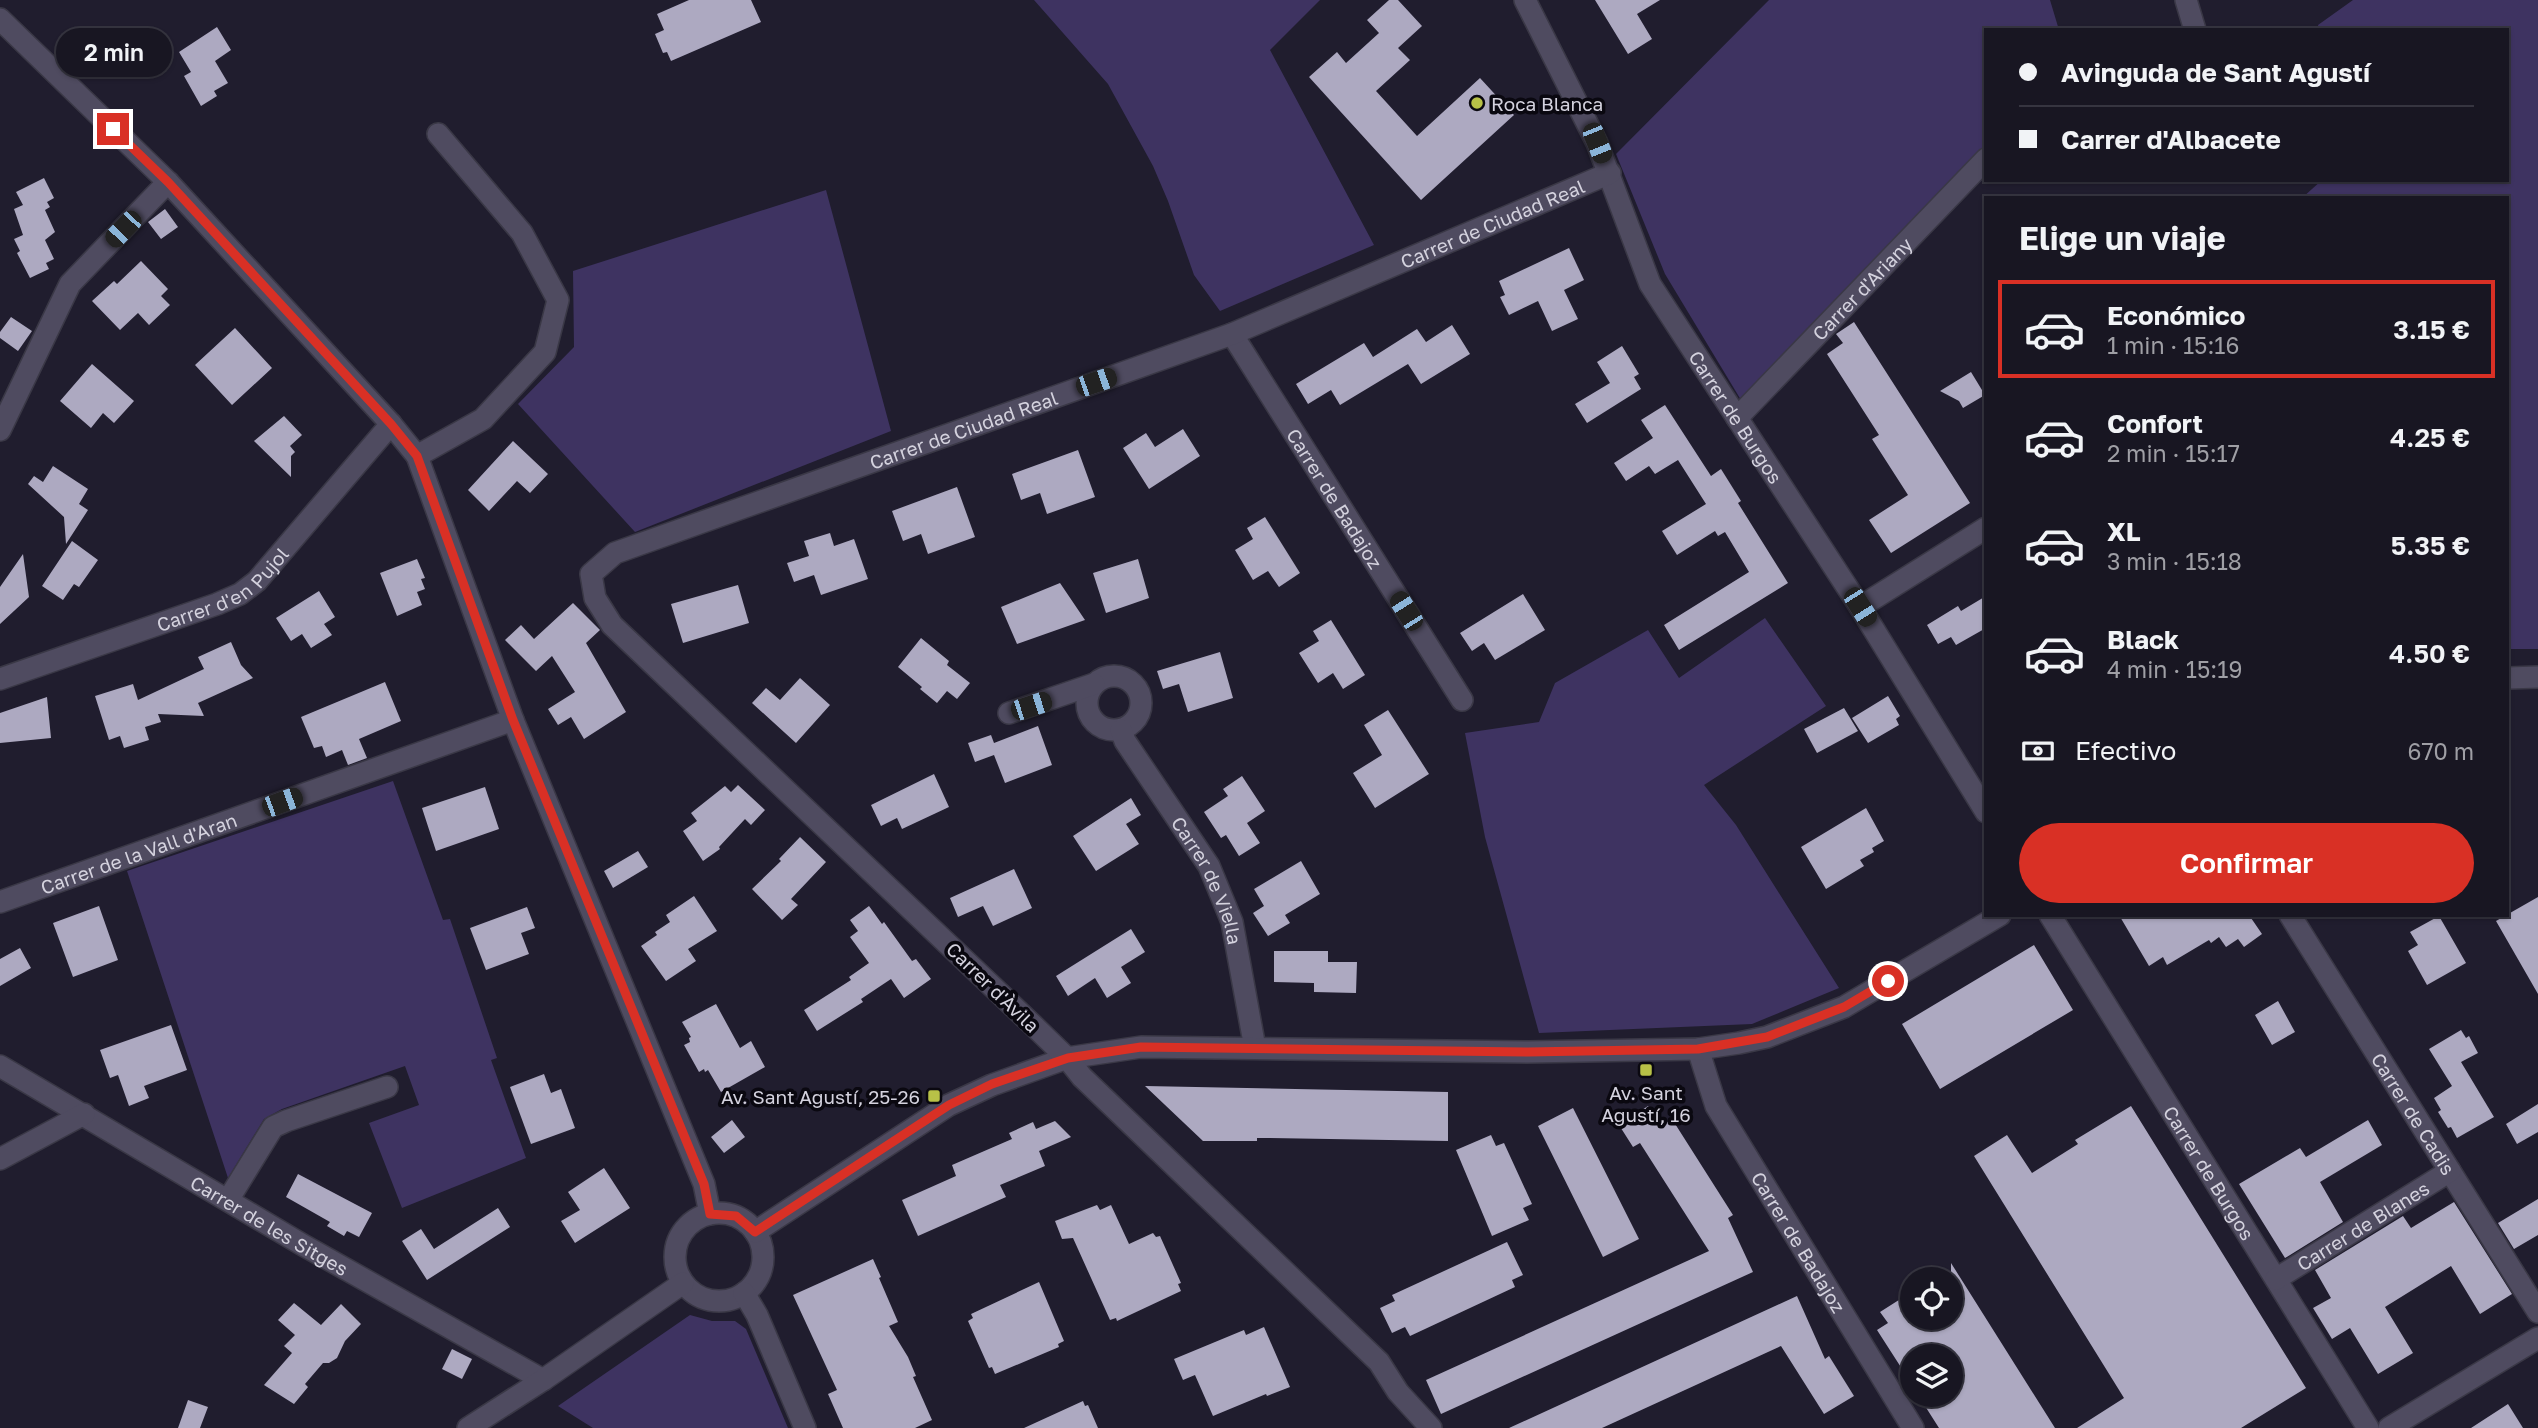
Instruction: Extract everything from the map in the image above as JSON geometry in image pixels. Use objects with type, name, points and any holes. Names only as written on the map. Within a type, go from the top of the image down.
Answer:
[{"type":"street","name":"Carrer de Burgos","points":[[1525,0],[1597,143],[1650,284],[1860,607],[1984,808]]},
{"type":"street","points":[[2186,0],[2194,28]]},
{"type":"street","points":[[0,19],[168,182],[391,424],[417,456],[513,720],[704,1184],[710,1214]]},
{"type":"street","points":[[417,456],[483,419],[545,352],[558,300],[522,233],[438,134]]},
{"type":"street","name":"Carrer d'Ariany","points":[[1737,418],[1984,161]]},
{"type":"street","name":"Carrer de Ciudad Real","points":[[591,574],[615,553],[1232,334],[1610,173]]},
{"type":"street","points":[[0,430],[70,284],[168,182]]},
{"type":"street","name":"Carrer de Badajoz","points":[[1232,334],[1462,700]]},
{"type":"street","name":"Carrer d'en Pujol","points":[[0,679],[240,594],[257,581],[391,424]]},
{"type":"street","points":[[1860,607],[1984,529]]},
{"type":"street","name":"Carrer d'Àvila","points":[[591,574],[595,598],[612,625],[1068,1058],[1082,1077],[1378,1362],[1398,1392],[1431,1428]]},
{"type":"street","points":[[1009,713],[1110,676],[1120,676],[1135,685],[1142,702],[1136,719],[1121,730],[1104,729],[1091,717],[1087,701],[1094,684]]},
{"type":"street","points":[[2509,678],[2538,677]]},
{"type":"street","name":"Carrer de la Vall d'Aran","points":[[0,902],[513,720]]},
{"type":"street","name":"Carrer de Viella","points":[[1121,730],[1125,741],[1209,866],[1232,922],[1255,1048]]},
{"type":"street","points":[[755,1232],[949,1105],[992,1084],[1068,1058],[1141,1047],[1528,1052],[1698,1049],[1767,1037],[1844,1007],[1997,917]]},
{"type":"street","name":"Carrer de Burgos","points":[[2051,917],[2368,1428]]},
{"type":"street","name":"Carrer de Cadis","points":[[2291,917],[2538,1312]]},
{"type":"street","name":"Carrer de Badajoz","points":[[1698,1049],[1716,1106],[1913,1428]]},
{"type":"street","name":"Carrer de les Sitges","points":[[0,1066],[303,1245],[543,1380]]},
{"type":"street","points":[[228,1200],[273,1127],[387,1087]]},
{"type":"street","points":[[0,1159],[84,1114]]},
{"type":"street","name":"Carrer de Blanes","points":[[2276,1279],[2450,1171]]},
{"type":"street","points":[[710,1214],[736,1216],[755,1232],[761,1243],[762,1265],[753,1286],[744,1293],[729,1300],[712,1300],[696,1294],[683,1283],[677,1267],[678,1241],[694,1221],[710,1214]]},
{"type":"street","points":[[468,1428],[543,1380],[683,1283]]},
{"type":"street","points":[[744,1293],[757,1315],[805,1428]]},
{"type":"street","points":[[2389,1428],[2538,1338]]},
{"type":"shaded area","points":[[1034,0],[1320,0],[1270,50],[1374,245],[1220,311],[1194,275],[1153,166],[1108,84]]},
{"type":"shaded area","points":[[1769,0],[2050,0],[2058,28],[1984,28],[1984,155],[1741,400],[1665,274],[1616,154]]},
{"type":"shaded area","points":[[2353,0],[2538,0],[2538,649],[2509,649],[2509,196],[2304,196],[2320,182],[2509,182],[2509,28],[2319,28],[2318,25]]},
{"type":"shaded area","points":[[826,190],[891,431],[635,532],[518,404],[574,347],[573,271]]},
{"type":"shaded area","points":[[1765,618],[1826,706],[1704,785],[1736,825],[1839,988],[1752,1024],[1539,1033],[1485,837],[1465,733],[1539,722],[1555,683],[1648,630],[1679,678]]},
{"type":"shaded area","points":[[393,781],[443,920],[450,919],[497,1058],[491,1060],[526,1158],[402,1208],[369,1123],[419,1105],[405,1066],[282,1109],[264,1119],[228,1178],[127,871]]},
{"type":"shaded area","points":[[690,1315],[712,1321],[735,1321],[746,1329],[788,1428],[593,1428],[558,1406]]},
{"type":"building","points":[[689,0],[751,0],[761,22],[671,61],[667,52],[663,53],[655,34],[664,30],[657,14]]},
{"type":"building","name":"Roca Blanca","points":[[1389,0],[1398,0],[1422,26],[1398,48],[1410,60],[1376,91],[1417,136],[1480,78],[1514,115],[1421,200],[1309,77],[1337,52],[1346,63],[1379,33],[1367,20]]},
{"type":"building","points":[[1595,0],[1660,0],[1637,14],[1652,39],[1628,54]]},
{"type":"building","points":[[217,27],[231,50],[215,61],[228,83],[214,91],[217,96],[201,106],[184,76],[191,72],[179,52]]},
{"type":"building","points":[[44,178],[54,198],[47,202],[50,207],[45,210],[55,232],[45,240],[54,259],[46,263],[49,269],[30,278],[17,253],[20,251],[14,239],[23,235],[14,209],[23,205],[16,192]]},
{"type":"building","points":[[165,209],[178,227],[161,239],[148,222]]},
{"type":"building","points":[[1569,248],[1584,280],[1564,290],[1578,319],[1552,331],[1538,301],[1509,315],[1500,297],[1505,295],[1499,281]]},
{"type":"building","points":[[141,261],[168,289],[161,296],[170,305],[149,325],[138,313],[120,330],[92,301],[114,281],[117,284]]},
{"type":"building","points":[[11,317],[32,331],[18,351],[0,338],[0,332]]},
{"type":"building","points":[[1854,322],[1970,503],[1891,553],[1869,520],[1908,495],[1872,439],[1879,435],[1827,354],[1843,343],[1836,334]]},
{"type":"building","points":[[1452,325],[1470,354],[1421,384],[1408,364],[1340,405],[1331,390],[1308,404],[1296,384],[1364,343],[1373,357],[1417,329],[1426,342]]},
{"type":"building","points":[[235,328],[272,368],[232,405],[195,365]]},
{"type":"building","points":[[1622,346],[1639,374],[1634,377],[1641,389],[1587,423],[1575,404],[1610,383],[1597,362]]},
{"type":"building","points":[[92,364],[134,401],[114,423],[103,413],[91,428],[60,401]]},
{"type":"building","points":[[1971,372],[1984,396],[1963,408],[1959,401],[1940,391]]},
{"type":"building","points":[[1665,405],[1711,476],[1721,469],[1741,501],[1738,503],[1788,583],[1679,650],[1664,625],[1749,572],[1725,532],[1718,536],[1715,531],[1677,555],[1662,531],[1706,504],[1678,460],[1655,474],[1649,466],[1626,481],[1614,463],[1653,438],[1641,420]]},
{"type":"building","points":[[284,416],[302,435],[290,446],[295,452],[291,456],[291,477],[254,441]]},
{"type":"building","points":[[1183,429],[1200,456],[1149,489],[1123,448],[1146,433],[1155,447]]},
{"type":"building","points":[[513,441],[548,474],[530,493],[517,481],[489,511],[468,490]]},
{"type":"building","points":[[1078,450],[1095,497],[1047,514],[1040,493],[1021,500],[1012,474]]},
{"type":"building","points":[[53,466],[88,489],[79,504],[88,510],[66,544],[64,517],[28,484],[34,476],[43,482]]},
{"type":"building","points":[[957,487],[975,537],[928,554],[921,534],[903,541],[892,511]]},
{"type":"building","points":[[1265,517],[1300,573],[1279,587],[1268,571],[1253,580],[1235,550],[1253,539],[1247,528]]},
{"type":"building","points":[[830,533],[834,546],[854,539],[868,579],[821,595],[814,575],[794,582],[787,563],[809,556],[804,541]]},
{"type":"building","points":[[72,541],[98,560],[79,587],[74,584],[63,600],[42,586]]},
{"type":"building","points":[[23,554],[29,597],[0,624],[0,587]]},
{"type":"building","points":[[417,559],[425,578],[421,579],[425,589],[417,592],[422,605],[397,616],[380,573]]},
{"type":"building","points":[[1138,559],[1149,598],[1106,613],[1093,573]]},
{"type":"building","points":[[1060,583],[1085,620],[1017,644],[1001,607]]},
{"type":"building","points":[[738,585],[749,623],[683,643],[671,604]]},
{"type":"building","points":[[319,591],[335,617],[324,624],[332,635],[311,648],[302,634],[291,641],[276,618]]},
{"type":"building","points":[[1523,594],[1545,630],[1495,660],[1484,643],[1472,651],[1460,633]]},
{"type":"building","points":[[1984,597],[1984,629],[1956,645],[1951,637],[1938,644],[1927,625],[1958,606],[1961,611]]},
{"type":"building","points":[[573,603],[600,630],[586,643],[626,712],[584,739],[571,717],[558,725],[548,709],[575,692],[552,656],[536,671],[505,640],[521,625],[534,639]]},
{"type":"building","points":[[1331,620],[1365,675],[1343,689],[1333,673],[1318,683],[1299,653],[1319,641],[1313,631]]},
{"type":"building","points":[[921,638],[949,661],[947,665],[970,683],[957,699],[947,691],[937,703],[898,667]]},
{"type":"building","points":[[231,642],[241,665],[253,678],[198,703],[204,716],[158,714],[161,722],[145,727],[149,740],[124,748],[120,736],[109,740],[95,696],[133,684],[138,700],[204,669],[198,657]]},
{"type":"building","points":[[1220,652],[1233,698],[1188,712],[1179,684],[1163,689],[1157,671]]},
{"type":"building","points":[[800,678],[830,705],[796,743],[752,703],[766,688],[780,700]]},
{"type":"building","points":[[385,682],[401,721],[359,739],[367,758],[348,765],[342,750],[326,757],[322,746],[314,748],[301,717]]},
{"type":"building","points":[[1888,696],[1900,716],[1896,719],[1899,725],[1868,743],[1852,718]]},
{"type":"building","points":[[47,697],[51,738],[0,743],[0,713]]},
{"type":"building","points":[[1844,708],[1858,731],[1817,753],[1804,729]]},
{"type":"building","points":[[1388,710],[1429,774],[1375,808],[1353,773],[1382,755],[1364,725]]},
{"type":"building","points":[[1038,726],[1052,765],[1005,783],[994,755],[975,762],[968,743],[991,735],[994,743]]},
{"type":"building","points":[[934,774],[949,807],[902,829],[897,818],[881,826],[871,805]]},
{"type":"building","points":[[1242,776],[1265,811],[1247,823],[1260,843],[1239,856],[1226,835],[1221,838],[1204,812],[1228,796],[1223,789]]},
{"type":"building","points":[[738,785],[765,810],[751,825],[745,819],[720,849],[703,861],[683,831],[697,821],[691,813],[725,786],[731,792]]},
{"type":"building","points":[[485,787],[499,829],[436,851],[422,808]]},
{"type":"building","points":[[1131,798],[1141,815],[1126,824],[1139,844],[1096,871],[1073,836]]},
{"type":"building","points":[[1866,808],[1884,841],[1872,848],[1874,852],[1860,860],[1864,866],[1826,889],[1801,847]]},
{"type":"building","points":[[800,837],[826,862],[791,899],[798,905],[782,920],[752,889],[781,861],[779,859]]},
{"type":"building","points":[[638,851],[648,867],[613,888],[604,871]]},
{"type":"building","points":[[1301,861],[1320,894],[1285,915],[1290,923],[1268,936],[1253,913],[1264,906],[1254,889]]},
{"type":"building","points":[[1014,869],[1032,908],[993,926],[983,906],[958,917],[950,898]]},
{"type":"building","points":[[694,896],[717,931],[688,949],[696,961],[666,981],[641,946],[670,922],[666,915]]},
{"type":"building","points":[[2538,897],[2538,994],[2496,921],[2509,917],[2509,914]]},
{"type":"building","points":[[99,906],[118,960],[73,977],[53,923]]},
{"type":"building","points":[[869,906],[912,961],[916,959],[931,979],[904,998],[891,979],[861,999],[863,1002],[817,1031],[804,1010],[851,980],[849,977],[869,963],[850,937],[858,931],[850,920]]},
{"type":"building","points":[[527,907],[535,928],[521,933],[529,954],[486,970],[470,928]]},
{"type":"building","points":[[2120,917],[2250,917],[2262,934],[2244,947],[2238,939],[2226,947],[2219,937],[2167,965],[2163,957],[2149,966]]},
{"type":"building","points":[[2440,917],[2466,963],[2427,985],[2408,951],[2418,945],[2410,932]]},
{"type":"building","points":[[1131,929],[1145,952],[1121,967],[1131,983],[1107,998],[1095,978],[1068,996],[1056,976]]},
{"type":"building","points":[[2034,945],[2073,1010],[1940,1089],[1902,1024]]},
{"type":"building","points":[[20,948],[31,968],[0,986],[0,959]]},
{"type":"building","points":[[1274,951],[1328,951],[1328,962],[1357,962],[1356,993],[1314,992],[1314,983],[1274,982]]},
{"type":"building","points":[[2278,1001],[2295,1032],[2272,1045],[2255,1015]]},
{"type":"building","points":[[716,1004],[740,1048],[751,1041],[765,1067],[721,1092],[708,1070],[699,1072],[684,1045],[690,1042],[691,1037],[682,1022]]},
{"type":"building","points":[[171,1025],[187,1070],[144,1086],[149,1098],[129,1106],[118,1075],[110,1078],[100,1050]]},
{"type":"building","points":[[2461,1030],[2466,1038],[2469,1036],[2478,1053],[2461,1062],[2494,1117],[2457,1138],[2438,1112],[2441,1110],[2434,1098],[2452,1086],[2429,1049]]},
{"type":"building","points":[[544,1074],[551,1093],[561,1089],[575,1128],[531,1144],[510,1087]]},
{"type":"building","points":[[1145,1086],[1448,1092],[1448,1141],[1257,1138],[1257,1141],[1203,1141]]},
{"type":"building","points":[[2538,1104],[2538,1132],[2517,1144],[2506,1124]]},
{"type":"building","points":[[1648,1106],[1661,1126],[1672,1119],[1733,1215],[1728,1218],[1753,1272],[1441,1414],[1426,1380],[1709,1251],[1640,1143],[1633,1147],[1619,1125]]},
{"type":"building","points":[[2131,1106],[2306,1388],[2241,1428],[2077,1428],[2124,1398],[1974,1156],[2007,1135],[2032,1173],[2078,1144],[2075,1140]]},
{"type":"building","points":[[1573,1108],[1639,1239],[1603,1257],[1538,1126]]},
{"type":"building","points":[[732,1120],[745,1137],[724,1153],[711,1137]]},
{"type":"building","points":[[2368,1120],[2382,1145],[2320,1182],[2343,1222],[2285,1258],[2239,1184],[2300,1148],[2306,1157]]},
{"type":"building","points":[[1055,1121],[1071,1137],[1039,1151],[1045,1166],[1000,1185],[1006,1197],[918,1236],[902,1200],[956,1176],[952,1165],[1012,1139],[1009,1133],[1033,1122],[1036,1129]]},
{"type":"building","points":[[1491,1135],[1496,1146],[1504,1143],[1532,1204],[1523,1208],[1529,1220],[1492,1236],[1456,1150]]},
{"type":"building","points":[[604,1168],[630,1208],[575,1243],[561,1221],[580,1210],[568,1192]]},
{"type":"building","points":[[298,1174],[372,1213],[359,1237],[347,1231],[344,1236],[327,1226],[330,1222],[286,1197]]},
{"type":"building","points":[[2538,1199],[2538,1235],[2514,1249],[2498,1223]]},
{"type":"building","points":[[2454,1202],[2512,1294],[2480,1314],[2451,1266],[2385,1307],[2413,1353],[2378,1374],[2350,1328],[2332,1339],[2313,1308],[2331,1298],[2315,1270],[2403,1216],[2411,1228]]},
{"type":"building","points":[[1097,1205],[1100,1210],[1111,1205],[1129,1244],[1153,1233],[1156,1237],[1160,1236],[1181,1283],[1178,1284],[1181,1291],[1117,1321],[1116,1318],[1110,1320],[1073,1238],[1062,1239],[1055,1221]]},
{"type":"building","points":[[498,1208],[510,1227],[427,1280],[402,1241],[421,1229],[434,1249]]},
{"type":"building","points":[[1507,1242],[1523,1275],[1512,1280],[1515,1287],[1410,1336],[1405,1327],[1392,1333],[1380,1308],[1395,1301],[1392,1295]]},
{"type":"building","points":[[873,1259],[898,1322],[889,1326],[908,1357],[916,1376],[913,1377],[932,1420],[915,1428],[843,1428],[828,1394],[837,1390],[793,1295]]},
{"type":"building","points":[[1039,1282],[1064,1341],[1058,1344],[1059,1347],[995,1374],[992,1367],[989,1368],[968,1321],[973,1318],[971,1314]]},
{"type":"building","points":[[1963,1282],[2055,1428],[1939,1428],[1926,1407],[1963,1407],[1963,1344],[1900,1344],[1900,1366],[1877,1330],[1888,1323],[1880,1312],[1900,1299],[1900,1330],[1963,1330]]},
{"type":"building","points":[[1797,1296],[1825,1359],[1829,1356],[1854,1396],[1824,1414],[1781,1346],[1602,1428],[1509,1428]]},
{"type":"building","points":[[294,1303],[321,1325],[341,1304],[361,1324],[345,1341],[337,1358],[323,1363],[305,1384],[308,1387],[294,1404],[264,1385],[292,1353],[284,1346],[295,1335],[278,1320]]},
{"type":"building","points":[[1264,1327],[1290,1387],[1213,1416],[1195,1375],[1183,1380],[1174,1359],[1244,1330],[1246,1335]]},
{"type":"building","points":[[452,1349],[472,1359],[462,1379],[442,1369]]},
{"type":"building","points":[[188,1400],[208,1407],[200,1428],[178,1428]]},
{"type":"building","points":[[1083,1401],[1085,1406],[1088,1405],[1098,1428],[1024,1428]]},
{"type":"building","points":[[2508,1404],[2523,1428],[2471,1428]]},
{"type":"place","name":"Roca Blanca","points":[[1477,103]]},
{"type":"place","name":"Av. Sant Agustí, 16","points":[[1646,1070]]},
{"type":"place","name":"Av. Sant Agustí, 25-26","points":[[934,1096]]},
{"type":"route","points":[[113,129],[168,182],[391,424],[417,456],[513,720],[704,1184],[710,1214],[736,1216],[755,1232],[949,1105],[992,1084],[1068,1058],[1141,1047],[1528,1052],[1698,1049],[1767,1037],[1844,1007],[1888,981]]}]
